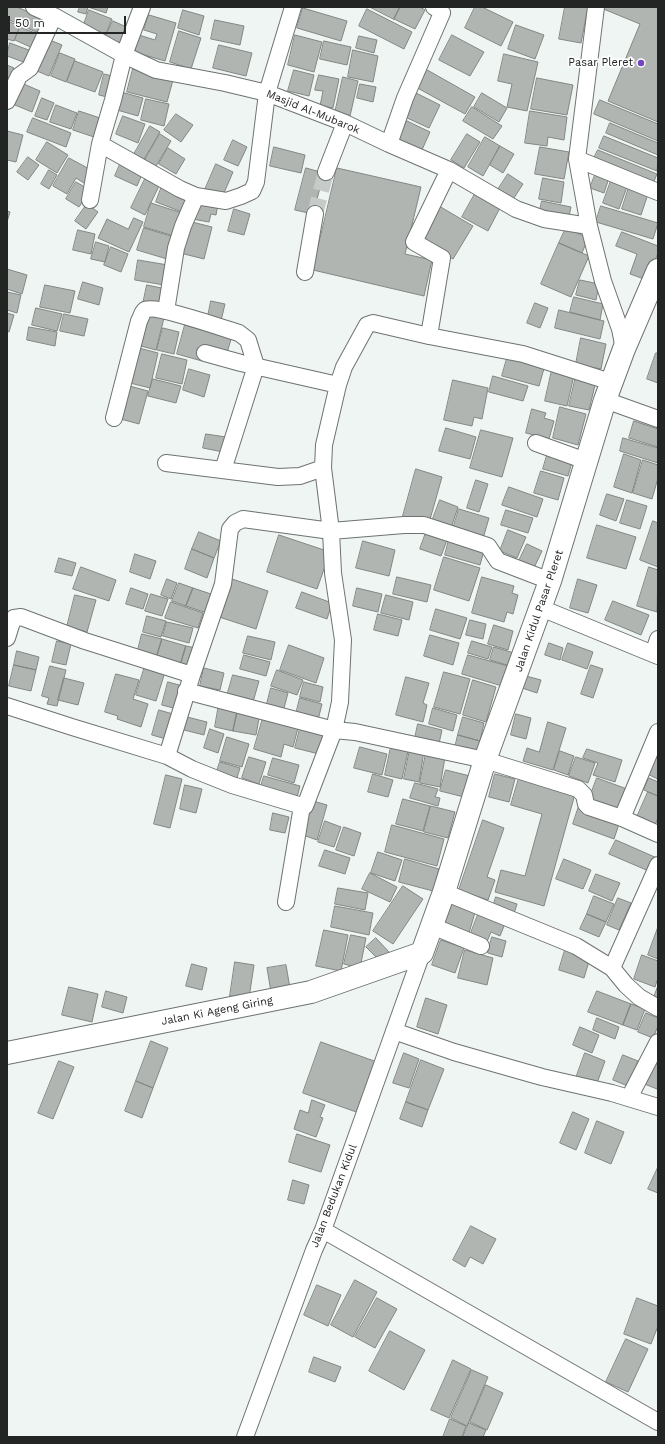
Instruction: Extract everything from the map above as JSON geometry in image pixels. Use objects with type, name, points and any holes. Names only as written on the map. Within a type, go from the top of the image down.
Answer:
[{"type":"street","name":"Masjid Al-Mubarok","points":[[34,7],[54,16],[124,55],[156,70],[267,93],[345,123],[388,144],[449,170],[516,209],[544,219],[589,226]]},
{"type":"street","points":[[90,200],[100,144],[124,55],[142,7]]},
{"type":"street","points":[[100,144],[180,189],[196,196],[226,201],[252,191],[256,182],[267,93],[293,7]]},
{"type":"street","points":[[388,144],[405,98],[442,13],[434,7]]},
{"type":"street","points":[[596,7],[577,159],[589,226],[603,281],[620,329],[624,349]]},
{"type":"street","points":[[7,101],[19,76],[30,68],[54,16]]},
{"type":"street","points":[[326,172],[345,123]]},
{"type":"street","points":[[577,159],[658,192]]},
{"type":"street","points":[[429,336],[442,258],[414,242],[449,170]]},
{"type":"street","points":[[166,311],[176,248],[183,226],[196,196]]},
{"type":"street","points":[[306,272],[315,214]]},
{"type":"street","name":"Jalan Kidul Pasar Pleret","points":[[422,953],[444,892],[485,760],[550,581],[608,391],[624,349],[658,270]]},
{"type":"street","points":[[114,418],[139,321],[146,310],[166,311],[239,333],[248,340],[256,366],[223,470]]},
{"type":"street","points":[[286,902],[302,806],[305,806],[334,730],[340,702],[343,640],[333,573],[323,468],[324,445],[338,385],[344,368],[367,325],[373,323],[429,336],[524,354],[608,391],[658,419]]},
{"type":"street","points":[[205,353],[338,385]]},
{"type":"street","points":[[536,444],[586,461]]},
{"type":"street","points":[[166,463],[278,477],[300,476],[323,468]]},
{"type":"street","points":[[167,756],[186,691],[223,584],[230,529],[235,523],[243,519],[330,531],[404,525],[424,525],[488,546],[498,561],[550,581]]},
{"type":"street","points":[[541,608],[656,650]]},
{"type":"street","points":[[7,638],[14,618],[20,617],[85,641],[192,675]]},
{"type":"street","points":[[186,691],[334,730],[355,732],[485,760],[578,789],[584,795],[586,804],[589,807],[622,818],[658,834]]},
{"type":"street","points":[[7,706],[72,728],[167,756],[192,769],[232,785],[302,806]]},
{"type":"street","points":[[622,818],[657,735]]},
{"type":"street","points":[[612,968],[658,865]]},
{"type":"street","points":[[444,892],[576,946],[612,968],[626,985],[639,997],[658,1008]]},
{"type":"street","points":[[432,926],[481,946]]},
{"type":"street","name":"Jalan Bedukan Kidul","points":[[245,1437],[314,1250],[323,1230],[422,953]]},
{"type":"street","name":"Jalan Ki Ageng Giring","points":[[7,1053],[311,992],[422,953]]},
{"type":"street","points":[[394,1032],[454,1052],[542,1077],[612,1093],[658,1107]]},
{"type":"street","points":[[629,1098],[658,1042]]},
{"type":"street","points":[[323,1230],[658,1422]]},
{"type":"building","points":[[7,7],[17,7],[49,21],[43,35],[7,19]]},
{"type":"building","points":[[80,7],[88,7],[86,14],[78,12]]},
{"type":"building","points":[[88,7],[108,7],[106,13]]},
{"type":"building","points":[[370,7],[400,7],[394,19]]},
{"type":"building","points":[[400,7],[420,7],[425,10],[415,29],[394,19]]},
{"type":"building","points":[[475,7],[482,7],[513,22],[501,46],[465,28]]},
{"type":"building","points":[[565,7],[588,7],[581,43],[559,39]]},
{"type":"building","name":"Pasar Pleret","points":[[601,7],[658,7],[658,122],[608,101],[640,24]]},
{"type":"building","points":[[303,8],[347,21],[341,41],[297,28]]},
{"type":"building","points":[[367,9],[412,32],[404,49],[359,26]]},
{"type":"building","points":[[89,10],[112,19],[105,36],[83,27]]},
{"type":"building","points":[[183,10],[204,16],[199,35],[178,28]]},
{"type":"building","points":[[149,15],[176,23],[165,61],[134,52],[139,35],[155,40],[157,34],[144,30]]},
{"type":"building","points":[[215,20],[244,26],[240,45],[211,39]]},
{"type":"building","points":[[7,21],[20,26],[14,41],[7,39]]},
{"type":"building","points":[[113,21],[131,29],[123,46],[105,38]]},
{"type":"building","points":[[516,25],[544,35],[535,59],[508,49]]},
{"type":"building","points":[[20,27],[43,36],[37,50],[15,40]]},
{"type":"building","points":[[179,31],[201,38],[191,69],[170,62]]},
{"type":"building","points":[[295,35],[322,42],[314,72],[288,65]]},
{"type":"building","points":[[452,35],[484,52],[470,76],[439,60]]},
{"type":"building","points":[[359,36],[377,40],[374,53],[356,48]]},
{"type":"building","points":[[45,38],[62,45],[49,76],[32,69]]},
{"type":"building","points":[[324,41],[351,47],[347,65],[320,59]]},
{"type":"building","points":[[10,43],[34,52],[29,64],[7,56]]},
{"type":"building","points":[[219,45],[252,53],[246,76],[213,68]]},
{"type":"building","points":[[353,50],[378,56],[373,82],[348,77]]},
{"type":"building","points":[[60,53],[75,59],[66,82],[51,76]]},
{"type":"building","points":[[504,54],[538,62],[527,111],[507,107],[512,84],[498,81]]},
{"type":"building","points":[[75,61],[103,72],[95,92],[67,82]]},
{"type":"building","points":[[7,65],[14,68],[8,84],[7,83]]},
{"type":"building","points":[[422,67],[475,97],[465,114],[412,85]]},
{"type":"building","points":[[133,69],[173,80],[167,102],[127,92]]},
{"type":"building","points":[[294,70],[314,75],[309,96],[288,91]]},
{"type":"building","points":[[104,74],[117,77],[111,98],[99,95]]},
{"type":"building","points":[[319,75],[339,79],[333,108],[320,106],[323,91],[315,90]]},
{"type":"building","points":[[343,77],[358,81],[350,116],[335,113]]},
{"type":"building","points":[[537,78],[573,85],[567,115],[531,109]]},
{"type":"building","points":[[19,82],[40,91],[32,112],[10,103]]},
{"type":"building","points":[[360,84],[376,87],[373,102],[357,98]]},
{"type":"building","points":[[121,92],[143,98],[138,116],[117,110]]},
{"type":"building","points":[[416,93],[440,105],[429,128],[405,117]]},
{"type":"building","points":[[482,93],[507,108],[499,122],[474,107]]},
{"type":"building","points":[[42,98],[54,103],[47,120],[35,116]]},
{"type":"building","points":[[146,99],[169,104],[164,126],[141,120]]},
{"type":"building","points":[[600,100],[658,124],[658,141],[594,114]]},
{"type":"building","points":[[56,105],[77,113],[71,129],[50,122]]},
{"type":"building","points":[[472,107],[502,126],[493,139],[463,121]]},
{"type":"building","points":[[79,111],[100,118],[94,137],[73,130]]},
{"type":"building","points":[[530,111],[567,117],[564,140],[548,137],[547,146],[525,143]]},
{"type":"building","points":[[176,114],[193,125],[181,142],[164,130]]},
{"type":"building","points":[[123,116],[145,124],[138,143],[116,134]]},
{"type":"building","points":[[33,118],[71,133],[66,147],[27,132]]},
{"type":"building","points":[[407,121],[430,132],[421,152],[398,141]]},
{"type":"building","points":[[610,123],[658,143],[658,155],[606,133]]},
{"type":"building","points":[[150,126],[160,132],[143,161],[133,156]]},
{"type":"building","points":[[7,131],[23,135],[16,162],[7,160]]},
{"type":"building","points":[[160,134],[171,141],[155,168],[144,162]]},
{"type":"building","points":[[467,134],[480,142],[464,168],[451,160]]},
{"type":"building","points":[[604,136],[658,158],[657,171],[599,148]]},
{"type":"building","points":[[485,137],[500,146],[483,176],[468,167]]},
{"type":"building","points":[[233,140],[247,147],[238,166],[224,160]]},
{"type":"building","points":[[47,142],[68,155],[57,173],[36,160]]},
{"type":"building","points":[[500,146],[514,154],[503,173],[490,165]]},
{"type":"building","points":[[274,147],[305,155],[301,173],[270,166]]},
{"type":"building","points":[[540,147],[569,152],[564,179],[535,174]]},
{"type":"building","points":[[168,148],[185,159],[176,174],[159,164]]},
{"type":"building","points":[[598,150],[657,174],[652,186],[592,162]]},
{"type":"building","points":[[28,157],[39,165],[28,180],[17,172]]},
{"type":"building","points":[[69,158],[95,172],[87,185],[76,178],[67,194],[53,186]]},
{"type":"building","points":[[121,162],[143,172],[137,186],[115,176]]},
{"type":"building","points":[[216,164],[233,172],[221,200],[204,192]]},
{"type":"building","points":[[306,168],[324,173],[313,214],[295,210]]},
{"type":"building","points":[[337,168],[421,187],[405,254],[432,260],[424,296],[313,270]]},
{"type":"building","points":[[49,170],[57,175],[49,189],[41,184]]},
{"type":"building","points":[[597,170],[610,175],[604,193],[590,188]]},
{"type":"building","points":[[508,174],[523,184],[512,201],[497,191]]},
{"type":"building","points":[[543,178],[564,182],[561,203],[539,199]]},
{"type":"building","points":[[612,178],[628,184],[619,209],[603,203]]},
{"type":"building","points":[[145,179],[159,186],[145,215],[131,208]]},
{"type":"building","points":[[76,182],[90,190],[79,207],[66,199]]},
{"type":"building","points":[[630,184],[649,191],[641,215],[622,209]]},
{"type":"building","points":[[162,186],[187,196],[182,212],[156,202]]},
{"type":"building","points":[[476,192],[501,206],[488,231],[462,217]]},
{"type":"building","points":[[201,200],[218,204],[216,215],[211,214],[209,222],[192,219]]},
{"type":"building","points":[[542,201],[571,207],[568,221],[539,215]]},
{"type":"building","points":[[151,203],[182,213],[174,236],[144,227]]},
{"type":"building","points":[[87,204],[98,212],[86,229],[75,221]]},
{"type":"building","points":[[439,206],[473,226],[453,259],[420,239]]},
{"type":"building","points":[[601,206],[658,223],[653,239],[596,222]]},
{"type":"building","points":[[234,209],[250,214],[244,235],[228,231]]},
{"type":"building","points":[[7,211],[10,212],[7,222]]},
{"type":"building","points":[[134,218],[143,222],[129,252],[98,238],[107,219],[128,229]]},
{"type":"building","points":[[188,221],[212,227],[204,259],[180,253]]},
{"type":"building","points":[[144,228],[174,237],[167,259],[137,250]]},
{"type":"building","points":[[566,228],[588,238],[582,253],[559,243]]},
{"type":"building","points":[[78,230],[95,234],[91,254],[73,250]]},
{"type":"building","points":[[622,232],[658,246],[658,253],[647,280],[630,274],[637,254],[616,246]]},
{"type":"building","points":[[96,242],[109,246],[105,262],[91,259]]},
{"type":"building","points":[[559,243],[589,256],[571,297],[541,284]]},
{"type":"building","points":[[111,247],[128,254],[121,272],[104,265]]},
{"type":"building","points":[[138,260],[168,265],[164,285],[135,280]]},
{"type":"building","points":[[7,269],[27,275],[22,294],[7,289]]},
{"type":"building","points":[[580,280],[599,284],[596,300],[576,295]]},
{"type":"building","points":[[83,282],[103,288],[99,305],[78,299]]},
{"type":"building","points":[[45,285],[75,291],[70,313],[40,307]]},
{"type":"building","points":[[147,285],[166,289],[162,308],[143,304]]},
{"type":"building","points":[[7,292],[21,295],[17,313],[7,310]]},
{"type":"building","points":[[574,297],[603,304],[600,320],[570,312]]},
{"type":"building","points":[[211,301],[225,304],[220,325],[207,322]]},
{"type":"building","points":[[535,303],[548,308],[540,328],[527,323]]},
{"type":"building","points":[[36,308],[62,314],[57,331],[32,325]]},
{"type":"building","points":[[559,310],[604,321],[600,339],[555,328]]},
{"type":"building","points":[[7,313],[14,315],[9,332],[7,331]]},
{"type":"building","points":[[145,313],[164,318],[156,350],[137,345]]},
{"type":"building","points":[[64,314],[88,319],[84,336],[60,331]]},
{"type":"building","points":[[185,325],[202,330],[203,327],[232,336],[226,356],[206,350],[202,361],[177,354]]},
{"type":"building","points":[[29,327],[57,332],[55,346],[27,340]]},
{"type":"building","points":[[163,328],[179,332],[174,354],[157,350]]},
{"type":"building","points":[[581,338],[606,344],[601,369],[576,364]]},
{"type":"building","points":[[135,347],[158,353],[150,388],[126,382]]},
{"type":"building","points":[[656,353],[658,353],[658,383],[647,379]]},
{"type":"building","points":[[162,354],[187,360],[182,384],[156,378]]},
{"type":"building","points":[[508,355],[545,365],[539,386],[502,376]]},
{"type":"building","points":[[189,369],[210,375],[204,397],[183,390]]},
{"type":"building","points":[[552,370],[574,375],[567,406],[545,401]]},
{"type":"building","points":[[493,376],[528,386],[523,401],[489,392]]},
{"type":"building","points":[[576,376],[596,381],[589,410],[569,406]]},
{"type":"building","points":[[153,379],[181,386],[176,403],[148,396]]},
{"type":"building","points":[[453,380],[488,388],[482,419],[474,417],[472,426],[444,420]]},
{"type":"building","points":[[126,385],[148,391],[139,424],[117,418]]},
{"type":"building","points":[[560,407],[586,414],[578,445],[553,438]]},
{"type":"building","points":[[532,409],[546,413],[544,418],[554,421],[549,439],[526,433]]},
{"type":"building","points":[[634,421],[658,429],[658,447],[629,438]]},
{"type":"building","points":[[446,428],[476,437],[470,459],[439,451]]},
{"type":"building","points":[[481,430],[513,438],[502,477],[470,468]]},
{"type":"building","points":[[206,434],[226,437],[223,452],[203,448]]},
{"type":"building","points":[[623,438],[658,448],[658,463],[620,451]]},
{"type":"building","points":[[548,452],[573,459],[568,476],[543,469]]},
{"type":"building","points":[[624,454],[641,460],[632,493],[614,487]]},
{"type":"building","points":[[643,460],[658,465],[658,478],[652,499],[633,493]]},
{"type":"building","points":[[416,469],[442,477],[429,523],[403,516]]},
{"type":"building","points":[[541,471],[564,478],[558,500],[534,493]]},
{"type":"building","points":[[476,480],[488,484],[479,512],[467,508]]},
{"type":"building","points":[[509,487],[543,499],[537,517],[502,505]]},
{"type":"building","points":[[607,494],[624,499],[616,521],[600,515]]},
{"type":"building","points":[[440,500],[458,507],[450,531],[431,524]]},
{"type":"building","points":[[627,500],[647,506],[640,529],[620,523]]},
{"type":"building","points":[[459,509],[489,518],[482,542],[452,532]]},
{"type":"building","points":[[506,510],[533,518],[528,533],[501,525]]},
{"type":"building","points":[[653,521],[658,523],[658,567],[640,560]]},
{"type":"building","points":[[597,525],[636,537],[626,569],[587,558]]},
{"type":"building","points":[[428,527],[449,535],[441,556],[420,549]]},
{"type":"building","points":[[508,530],[526,537],[517,558],[500,551]]},
{"type":"building","points":[[199,532],[221,541],[214,558],[192,549]]},
{"type":"building","points":[[279,535],[330,552],[317,589],[267,572]]},
{"type":"building","points":[[450,536],[485,547],[480,565],[445,555]]},
{"type":"building","points":[[363,541],[395,550],[389,576],[356,568]]},
{"type":"building","points":[[527,544],[542,551],[533,570],[518,563]]},
{"type":"building","points":[[192,549],[214,558],[207,578],[185,569]]},
{"type":"building","points":[[135,554],[156,561],[150,579],[130,572]]},
{"type":"building","points":[[444,557],[480,568],[469,601],[434,590]]},
{"type":"building","points":[[59,558],[76,563],[72,576],[55,572]]},
{"type":"building","points":[[81,567],[116,580],[109,601],[73,589]]},
{"type":"building","points":[[649,567],[658,570],[657,612],[637,606]]},
{"type":"building","points":[[397,577],[431,585],[427,602],[393,594]]},
{"type":"building","points":[[482,577],[514,586],[512,593],[518,595],[513,614],[507,612],[504,622],[472,613]]},
{"type":"building","points":[[229,578],[268,591],[256,629],[216,616]]},
{"type":"building","points":[[167,579],[177,583],[171,599],[161,595]]},
{"type":"building","points":[[578,579],[597,585],[588,613],[570,608]]},
{"type":"building","points":[[179,583],[193,588],[186,606],[172,601]]},
{"type":"building","points":[[131,588],[148,594],[143,609],[126,604]]},
{"type":"building","points":[[193,588],[214,595],[207,613],[186,606]]},
{"type":"building","points":[[357,588],[382,594],[378,612],[353,606]]},
{"type":"building","points":[[302,592],[332,603],[327,619],[296,608]]},
{"type":"building","points":[[151,594],[168,599],[162,616],[145,611]]},
{"type":"building","points":[[75,595],[96,600],[87,632],[67,627]]},
{"type":"building","points":[[386,595],[413,602],[409,620],[381,613]]},
{"type":"building","points":[[613,601],[649,615],[641,635],[605,620]]},
{"type":"building","points":[[171,602],[203,613],[198,628],[165,618]]},
{"type":"building","points":[[436,609],[467,618],[460,639],[430,630]]},
{"type":"building","points":[[378,614],[402,620],[398,636],[374,630]]},
{"type":"building","points":[[147,616],[166,621],[161,637],[143,632]]},
{"type":"building","points":[[470,620],[486,624],[483,639],[466,635]]},
{"type":"building","points":[[167,622],[193,628],[189,643],[163,636]]},
{"type":"building","points":[[494,625],[513,631],[508,650],[488,644]]},
{"type":"building","points":[[142,634],[162,639],[156,659],[137,654]]},
{"type":"building","points":[[430,635],[459,643],[453,665],[424,656]]},
{"type":"building","points":[[248,636],[275,642],[271,660],[243,653]]},
{"type":"building","points":[[162,639],[186,646],[180,666],[156,659]]},
{"type":"building","points":[[57,641],[71,644],[66,665],[52,662]]},
{"type":"building","points":[[472,641],[492,647],[488,659],[468,653]]},
{"type":"building","points":[[549,643],[563,648],[560,660],[545,655]]},
{"type":"building","points":[[568,643],[593,652],[587,669],[562,660]]},
{"type":"building","points":[[289,645],[324,658],[316,683],[280,670]]},
{"type":"building","points":[[186,646],[196,648],[190,668],[180,666]]},
{"type":"building","points":[[494,647],[514,653],[510,666],[490,660]]},
{"type":"building","points":[[17,651],[39,657],[36,670],[14,665]]},
{"type":"building","points":[[244,655],[270,662],[266,676],[240,669]]},
{"type":"building","points":[[468,655],[508,666],[502,686],[462,674]]},
{"type":"building","points":[[14,665],[36,670],[31,691],[9,686]]},
{"type":"building","points":[[591,665],[603,669],[593,698],[581,694]]},
{"type":"building","points":[[50,666],[66,670],[57,706],[47,704],[49,698],[42,696]]},
{"type":"building","points":[[145,666],[165,672],[156,701],[136,695]]},
{"type":"building","points":[[204,668],[224,673],[220,690],[200,686]]},
{"type":"building","points":[[277,670],[303,680],[297,695],[271,686]]},
{"type":"building","points":[[444,672],[470,679],[460,714],[434,707]]},
{"type":"building","points":[[116,674],[139,680],[133,699],[148,704],[141,727],[117,719],[118,716],[105,712]]},
{"type":"building","points":[[233,675],[259,681],[253,702],[227,696]]},
{"type":"building","points":[[526,676],[541,680],[537,693],[522,688]]},
{"type":"building","points":[[406,677],[429,683],[423,703],[427,705],[423,722],[396,715]]},
{"type":"building","points":[[64,678],[84,683],[78,705],[58,700]]},
{"type":"building","points":[[473,680],[496,687],[486,722],[463,715]]},
{"type":"building","points":[[168,682],[183,686],[177,709],[162,705]]},
{"type":"building","points":[[304,682],[323,687],[320,702],[300,697]]},
{"type":"building","points":[[271,688],[288,693],[283,712],[266,708]]},
{"type":"building","points":[[300,698],[322,704],[317,724],[295,718]]},
{"type":"building","points":[[219,704],[238,708],[233,731],[215,727]]},
{"type":"building","points":[[238,708],[260,713],[256,735],[233,731]]},
{"type":"building","points":[[433,708],[457,715],[453,731],[429,724]]},
{"type":"building","points":[[159,710],[173,714],[166,739],[152,735]]},
{"type":"building","points":[[516,714],[531,718],[526,739],[511,735]]},
{"type":"building","points":[[187,717],[207,722],[204,735],[184,730]]},
{"type":"building","points":[[463,717],[484,723],[480,741],[458,735]]},
{"type":"building","points":[[263,718],[298,728],[293,747],[284,744],[281,757],[254,749]]},
{"type":"building","points":[[548,722],[566,728],[553,770],[523,761],[527,748],[539,752]]},
{"type":"building","points":[[418,724],[442,730],[438,748],[414,743]]},
{"type":"building","points":[[301,725],[325,732],[319,754],[295,748]]},
{"type":"building","points":[[210,729],[224,734],[218,753],[204,748]]},
{"type":"building","points":[[458,735],[480,741],[475,757],[454,752]]},
{"type":"building","points":[[227,737],[249,744],[242,767],[220,761]]},
{"type":"building","points":[[360,747],[387,754],[382,775],[354,768]]},
{"type":"building","points":[[391,747],[408,751],[402,779],[385,775]]},
{"type":"building","points":[[410,749],[424,751],[419,782],[404,779]]},
{"type":"building","points":[[587,749],[622,760],[615,782],[593,775],[598,763],[583,758]]},
{"type":"building","points":[[560,751],[574,756],[568,775],[554,770]]},
{"type":"building","points":[[426,753],[445,757],[440,787],[420,783]]},
{"type":"building","points":[[651,755],[658,759],[658,779],[643,772]]},
{"type":"building","points":[[249,757],[266,762],[259,784],[242,778]]},
{"type":"building","points":[[576,757],[595,763],[588,783],[569,776]]},
{"type":"building","points":[[273,758],[299,765],[294,783],[268,775]]},
{"type":"building","points":[[220,762],[240,768],[236,781],[216,774]]},
{"type":"building","points":[[446,770],[470,776],[464,797],[440,791]]},
{"type":"building","points":[[373,774],[393,780],[388,797],[368,792]]},
{"type":"building","points":[[495,774],[515,779],[509,802],[489,797]]},
{"type":"building","points":[[166,775],[182,779],[170,828],[154,824]]},
{"type":"building","points":[[264,776],[300,786],[296,801],[260,790]]},
{"type":"building","points":[[519,778],[575,794],[544,906],[495,892],[501,870],[525,876],[542,814],[511,805]]},
{"type":"building","points":[[597,778],[627,789],[619,813],[588,802]]},
{"type":"building","points":[[649,778],[658,782],[658,796],[644,790]]},
{"type":"building","points":[[415,783],[438,789],[435,797],[440,798],[438,806],[410,798]]},
{"type":"building","points":[[185,785],[202,789],[196,813],[180,809]]},
{"type":"building","points":[[648,792],[658,796],[658,818],[655,825],[637,817]]},
{"type":"building","points":[[403,799],[430,806],[423,831],[396,824]]},
{"type":"building","points":[[313,801],[327,805],[317,840],[303,835]]},
{"type":"building","points":[[431,806],[455,812],[448,838],[424,832]]},
{"type":"building","points":[[579,806],[620,821],[614,839],[573,824]]},
{"type":"building","points":[[273,813],[289,817],[285,833],[270,830]]},
{"type":"building","points":[[483,820],[504,828],[487,877],[495,880],[488,900],[459,890]]},
{"type":"building","points":[[325,821],[341,827],[334,847],[318,842]]},
{"type":"building","points":[[392,825],[444,839],[437,866],[385,852]]},
{"type":"building","points":[[344,827],[361,833],[354,856],[336,850]]},
{"type":"building","points":[[616,840],[657,858],[651,872],[609,854]]},
{"type":"building","points":[[325,850],[350,858],[345,874],[319,866]]},
{"type":"building","points":[[378,852],[402,860],[395,881],[371,873]]},
{"type":"building","points":[[405,859],[439,869],[433,891],[399,882]]},
{"type":"building","points":[[564,859],[591,870],[583,889],[556,879]]},
{"type":"building","points":[[370,873],[397,887],[390,902],[362,889]]},
{"type":"building","points":[[596,874],[620,883],[612,901],[589,891]]},
{"type":"building","points":[[403,886],[423,899],[393,944],[373,931]]},
{"type":"building","points":[[338,888],[368,893],[365,910],[335,904]]},
{"type":"building","points":[[594,896],[614,904],[606,922],[587,914]]},
{"type":"building","points":[[496,897],[517,904],[513,917],[492,910]]},
{"type":"building","points":[[618,898],[631,903],[619,930],[607,925]]},
{"type":"building","points":[[451,900],[476,909],[469,933],[443,925]]},
{"type":"building","points":[[335,906],[373,913],[369,935],[331,927]]},
{"type":"building","points":[[479,912],[506,921],[500,936],[491,932],[486,944],[469,938]]},
{"type":"building","points":[[587,914],[606,922],[599,937],[580,929]]},
{"type":"building","points":[[658,927],[658,959],[648,955]]},
{"type":"building","points":[[324,930],[348,935],[341,971],[316,966]]},
{"type":"building","points":[[351,935],[366,938],[360,968],[344,964]]},
{"type":"building","points":[[492,937],[506,941],[502,957],[488,953]]},
{"type":"building","points":[[376,938],[389,952],[380,961],[366,947]]},
{"type":"building","points":[[441,940],[464,948],[455,973],[432,965]]},
{"type":"building","points":[[465,950],[493,958],[487,985],[458,978]]},
{"type":"building","points":[[565,950],[590,958],[584,978],[559,970]]},
{"type":"building","points":[[642,955],[658,961],[658,978],[655,987],[634,979]]},
{"type":"building","points":[[235,962],[254,965],[249,998],[230,996]]},
{"type":"building","points":[[192,964],[207,968],[202,990],[186,986]]},
{"type":"building","points":[[286,965],[290,988],[271,992],[267,968]]},
{"type":"building","points":[[658,986],[658,998],[654,997]]},
{"type":"building","points":[[69,987],[98,994],[92,1022],[62,1015]]},
{"type":"building","points":[[106,991],[127,997],[123,1013],[102,1007]]},
{"type":"building","points":[[597,991],[631,1004],[623,1025],[588,1012]]},
{"type":"building","points":[[426,998],[447,1005],[438,1034],[417,1027]]},
{"type":"building","points":[[631,1004],[645,1009],[637,1030],[623,1025]]},
{"type":"building","points":[[646,1013],[658,1018],[658,1026],[653,1038],[638,1032]]},
{"type":"building","points":[[597,1018],[619,1027],[615,1039],[593,1030]]},
{"type":"building","points":[[580,1027],[599,1035],[592,1053],[573,1045]]},
{"type":"building","points":[[151,1041],[168,1048],[153,1088],[136,1081]]},
{"type":"building","points":[[321,1042],[377,1062],[359,1113],[303,1093]]},
{"type":"building","points":[[404,1053],[419,1059],[409,1088],[393,1083]]},
{"type":"building","points":[[585,1053],[605,1061],[596,1086],[576,1078]]},
{"type":"building","points":[[623,1055],[638,1061],[628,1086],[613,1080]]},
{"type":"building","points":[[421,1060],[444,1069],[428,1110],[406,1102]]},
{"type":"building","points":[[59,1061],[74,1067],[53,1119],[38,1113]]},
{"type":"building","points":[[650,1061],[658,1065],[657,1089],[642,1083]]},
{"type":"building","points":[[136,1081],[153,1088],[142,1118],[125,1111]]},
{"type":"building","points":[[312,1100],[325,1105],[320,1117],[323,1118],[316,1137],[294,1129],[300,1110],[308,1113]]},
{"type":"building","points":[[406,1102],[428,1110],[422,1127],[400,1119]]},
{"type":"building","points":[[573,1112],[589,1119],[576,1150],[560,1143]]},
{"type":"building","points":[[597,1121],[624,1132],[611,1164],[585,1153]]},
{"type":"building","points":[[297,1134],[330,1145],[321,1172],[289,1162]]},
{"type":"building","points":[[658,1167],[658,1193],[648,1189]]},
{"type":"building","points":[[293,1180],[309,1185],[304,1204],[288,1200]]},
{"type":"building","points":[[471,1226],[496,1239],[483,1264],[470,1257],[465,1267],[453,1260]]},
{"type":"building","points":[[355,1280],[377,1292],[353,1337],[331,1325]]},
{"type":"building","points":[[317,1285],[341,1295],[328,1326],[304,1315]]},
{"type":"building","points":[[377,1298],[397,1309],[375,1348],[355,1337]]},
{"type":"building","points":[[637,1298],[658,1306],[658,1326],[651,1344],[624,1334]]},
{"type":"building","points":[[390,1331],[425,1350],[404,1390],[369,1371]]},
{"type":"building","points":[[626,1339],[648,1349],[628,1392],[606,1382]]},
{"type":"building","points":[[314,1357],[341,1367],[335,1382],[309,1372]]},
{"type":"building","points":[[453,1360],[471,1369],[449,1418],[431,1410]]},
{"type":"building","points":[[472,1370],[488,1377],[467,1426],[451,1418]]},
{"type":"building","points":[[486,1385],[503,1393],[487,1430],[470,1422]]},
{"type":"building","points":[[450,1419],[466,1426],[462,1437],[443,1437]]},
{"type":"building","points":[[469,1423],[486,1430],[483,1437],[463,1437]]},
{"type":"tunnel","points":[[315,214],[326,172]]},
{"type":"place","name":"Pasar Pleret","points":[[641,63]]}]
